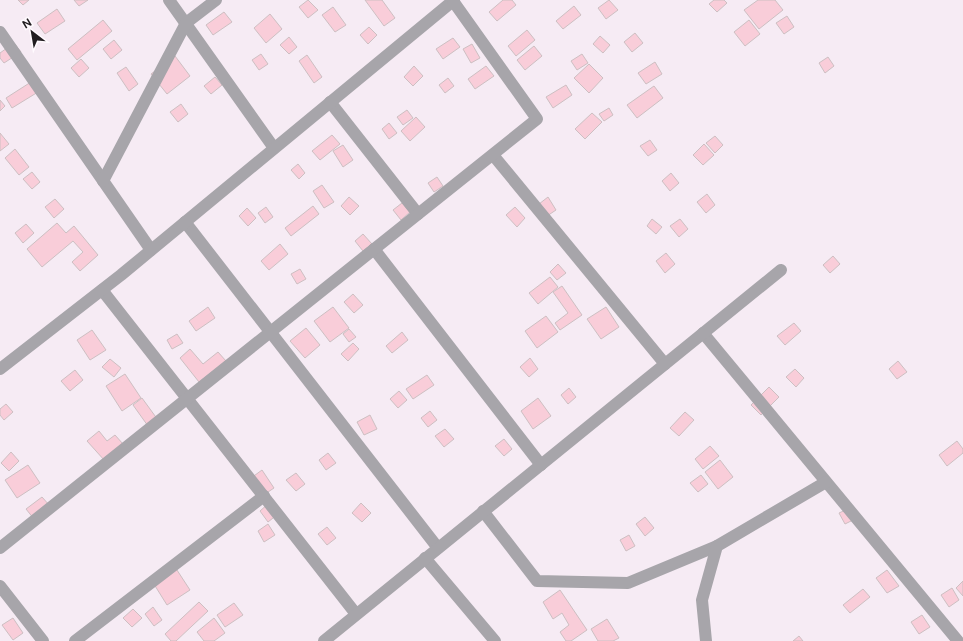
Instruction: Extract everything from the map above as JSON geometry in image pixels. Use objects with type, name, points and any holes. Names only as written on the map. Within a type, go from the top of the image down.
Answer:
[{"type":"street","points":[[169,0],[274,148]]},
{"type":"street","points":[[103,181],[186,23],[216,0]]},
{"type":"street","points":[[0,369],[102,290],[454,0],[536,119],[0,548]]},
{"type":"street","points":[[0,32],[151,250]]},
{"type":"street","points":[[330,102],[418,214]]},
{"type":"street","points":[[492,155],[665,364]]},
{"type":"street","points":[[185,222],[438,548]]},
{"type":"street","points":[[374,249],[541,465]]},
{"type":"street","points":[[324,641],[781,270]]},
{"type":"street","points":[[102,290],[356,614]]},
{"type":"street","points":[[703,333],[958,641]]},
{"type":"street","points":[[483,512],[537,580],[628,583],[716,546],[826,482]]},
{"type":"street","points":[[75,641],[264,496]]},
{"type":"street","points":[[706,641],[702,600],[716,546]]},
{"type":"street","points":[[425,558],[495,641]]},
{"type":"street","points":[[0,586],[43,641]]},
{"type":"building","points":[[18,0],[29,0],[23,5]]},
{"type":"building","points":[[74,0],[88,0],[79,6]]},
{"type":"building","points":[[308,0],[318,10],[308,18],[299,7]]},
{"type":"building","points":[[365,0],[382,0],[395,18],[384,26]]},
{"type":"building","points":[[503,0],[512,0],[516,5],[497,21],[489,12]]},
{"type":"building","points":[[609,0],[618,10],[606,19],[598,8]]},
{"type":"building","points":[[714,0],[724,0],[727,3],[717,12],[709,4]]},
{"type":"building","points":[[758,0],[775,0],[783,10],[759,29],[744,10]]},
{"type":"building","points":[[574,6],[581,15],[563,29],[556,21]]},
{"type":"building","points":[[333,7],[346,25],[335,32],[322,15]]},
{"type":"building","points":[[57,9],[65,21],[45,34],[37,23]]},
{"type":"building","points":[[224,12],[232,22],[213,35],[206,25]]},
{"type":"building","points":[[270,14],[282,29],[266,43],[254,28]]},
{"type":"building","points":[[787,16],[794,27],[784,34],[776,23]]},
{"type":"building","points":[[103,20],[112,31],[77,60],[68,49]]},
{"type":"building","points":[[749,20],[760,34],[745,46],[734,32]]},
{"type":"building","points":[[369,27],[377,35],[368,44],[360,35]]},
{"type":"building","points":[[527,30],[535,40],[516,56],[508,46]]},
{"type":"building","points":[[635,33],[643,43],[632,52],[624,42]]},
{"type":"building","points":[[600,36],[610,45],[603,53],[593,44]]},
{"type":"building","points":[[289,37],[297,47],[289,54],[280,45]]},
{"type":"building","points":[[453,38],[460,47],[443,59],[436,49]]},
{"type":"building","points":[[114,40],[122,50],[111,59],[103,49]]},
{"type":"building","points":[[14,43],[21,52],[4,63],[0,58],[0,53]]},
{"type":"building","points":[[472,44],[480,58],[471,63],[463,49]]},
{"type":"building","points":[[534,46],[542,56],[525,70],[517,60]]},
{"type":"building","points":[[261,54],[268,64],[259,70],[252,60]]},
{"type":"building","points":[[582,54],[588,63],[577,70],[571,61]]},
{"type":"building","points":[[307,55],[322,77],[314,83],[299,61]]},
{"type":"building","points":[[175,56],[190,76],[167,94],[151,74]]},
{"type":"building","points":[[828,57],[834,66],[825,73],[819,63]]},
{"type":"building","points":[[81,59],[89,68],[79,77],[71,68]]},
{"type":"building","points":[[655,62],[662,74],[646,84],[638,73]]},
{"type":"building","points":[[589,64],[603,78],[589,93],[574,78]]},
{"type":"building","points":[[414,66],[423,76],[413,86],[404,77]]},
{"type":"building","points":[[486,66],[494,76],[475,89],[468,79]]},
{"type":"building","points":[[126,67],[138,84],[129,91],[117,73]]},
{"type":"building","points":[[215,77],[222,85],[211,94],[204,86]]},
{"type":"building","points":[[448,78],[454,86],[445,93],[439,85]]},
{"type":"building","points":[[31,82],[38,92],[12,108],[6,98]]},
{"type":"building","points":[[566,85],[572,95],[553,108],[546,97]]},
{"type":"building","points":[[654,86],[663,98],[637,118],[627,105]]},
{"type":"building","points":[[0,100],[5,106],[0,111]]},
{"type":"building","points":[[181,104],[188,114],[178,122],[170,112]]},
{"type":"building","points":[[609,108],[613,115],[604,121],[599,114]]},
{"type":"building","points":[[407,110],[413,118],[403,125],[397,117]]},
{"type":"building","points":[[592,113],[602,122],[585,139],[575,129]]},
{"type":"building","points":[[416,117],[425,127],[410,141],[401,131]]},
{"type":"building","points":[[389,123],[397,133],[389,139],[382,129]]},
{"type":"building","points":[[0,133],[9,144],[0,151]]},
{"type":"building","points":[[332,135],[340,144],[320,160],[312,151]]},
{"type":"building","points":[[715,136],[723,145],[715,153],[706,143]]},
{"type":"building","points":[[650,140],[657,150],[648,156],[640,146]]},
{"type":"building","points":[[704,144],[714,155],[703,165],[693,155]]},
{"type":"building","points":[[343,145],[353,160],[343,167],[333,151]]},
{"type":"building","points":[[15,149],[29,167],[19,175],[5,158]]},
{"type":"building","points":[[298,164],[305,173],[299,179],[291,170]]},
{"type":"building","points":[[32,172],[40,182],[32,189],[23,179]]},
{"type":"building","points":[[671,173],[679,183],[670,191],[662,181]]},
{"type":"building","points":[[437,177],[443,186],[434,192],[428,183]]},
{"type":"building","points":[[322,185],[334,202],[324,208],[313,191]]},
{"type":"building","points":[[707,194],[715,205],[706,213],[697,202]]},
{"type":"building","points":[[349,197],[359,206],[350,215],[341,206]]},
{"type":"building","points":[[548,197],[556,210],[547,216],[539,204]]},
{"type":"building","points":[[55,199],[64,209],[54,218],[45,207]]},
{"type":"building","points":[[402,203],[410,212],[401,220],[393,210]]},
{"type":"building","points":[[313,206],[319,214],[291,236],[285,228]]},
{"type":"building","points":[[266,207],[273,217],[265,223],[258,213]]},
{"type":"building","points":[[515,207],[525,218],[517,227],[506,215]]},
{"type":"building","points":[[247,208],[256,218],[248,226],[239,216]]},
{"type":"building","points":[[652,219],[662,227],[656,234],[647,226]]},
{"type":"building","points":[[680,219],[688,229],[679,237],[670,226]]},
{"type":"building","points":[[57,223],[66,233],[74,226],[98,255],[80,271],[72,262],[83,252],[73,241],[42,267],[27,249]]},
{"type":"building","points":[[26,224],[34,233],[23,243],[15,233]]},
{"type":"building","points":[[363,234],[372,244],[363,251],[355,241]]},
{"type":"building","points":[[280,244],[288,254],[269,270],[261,261]]},
{"type":"building","points":[[666,253],[675,264],[665,273],[656,261]]},
{"type":"building","points":[[833,256],[840,264],[830,273],[823,265]]},
{"type":"building","points":[[558,264],[566,273],[557,280],[550,272]]},
{"type":"building","points":[[300,269],[306,279],[297,284],[291,274]]},
{"type":"building","points":[[550,277],[558,287],[538,304],[529,293]]},
{"type":"building","points":[[562,286],[582,315],[560,330],[555,323],[568,313],[553,292]]},
{"type":"building","points":[[353,294],[363,305],[354,313],[344,302]]},
{"type":"building","points":[[208,307],[215,318],[196,331],[189,321]]},
{"type":"building","points":[[333,307],[349,328],[330,342],[314,321]]},
{"type":"building","points":[[606,307],[619,327],[601,339],[587,319]]},
{"type":"building","points":[[546,316],[558,332],[537,348],[525,331]]},
{"type":"building","points":[[794,323],[801,331],[785,345],[777,336]]},
{"type":"building","points":[[306,328],[320,345],[305,358],[290,341]]},
{"type":"building","points":[[349,329],[356,337],[349,342],[343,334]]},
{"type":"building","points":[[92,330],[106,350],[90,360],[77,340]]},
{"type":"building","points":[[402,332],[408,340],[392,353],[386,346]]},
{"type":"building","points":[[177,334],[183,343],[172,349],[167,340]]},
{"type":"building","points":[[353,343],[359,349],[348,361],[341,354]]},
{"type":"building","points":[[190,349],[203,364],[218,352],[226,361],[199,382],[180,358]]},
{"type":"building","points":[[530,358],[538,369],[529,377],[520,367]]},
{"type":"building","points":[[110,359],[121,368],[114,377],[102,367]]},
{"type":"building","points":[[898,361],[907,372],[897,379],[889,369]]},
{"type":"building","points":[[795,369],[804,378],[796,387],[786,377]]},
{"type":"building","points":[[75,370],[83,380],[70,391],[61,381]]},
{"type":"building","points":[[125,374],[141,398],[122,411],[106,386]]},
{"type":"building","points":[[427,375],[434,385],[413,399],[406,389]]},
{"type":"building","points":[[769,387],[779,397],[761,415],[751,405]]},
{"type":"building","points":[[569,388],[576,397],[568,404],[561,395]]},
{"type":"building","points":[[399,391],[407,400],[398,408],[390,399]]},
{"type":"building","points":[[142,398],[158,420],[148,426],[133,405]]},
{"type":"building","points":[[538,398],[551,416],[533,429],[521,411]]},
{"type":"building","points":[[6,404],[13,412],[4,420],[0,415],[0,409]]},
{"type":"building","points":[[430,411],[437,420],[428,427],[421,418]]},
{"type":"building","points":[[685,412],[694,420],[679,436],[670,428]]},
{"type":"building","points":[[370,415],[377,429],[364,435],[357,422]]},
{"type":"building","points":[[445,429],[454,439],[444,447],[435,436]]},
{"type":"building","points":[[99,431],[107,441],[115,435],[123,444],[105,461],[87,441]]},
{"type":"building","points":[[504,439],[512,449],[504,456],[495,446]]},
{"type":"building","points":[[957,441],[963,449],[963,453],[947,466],[939,455]]},
{"type":"building","points":[[710,446],[719,456],[703,469],[695,459]]},
{"type":"building","points":[[11,452],[19,461],[9,471],[1,463]]},
{"type":"building","points":[[328,453],[336,463],[326,470],[319,460]]},
{"type":"building","points":[[720,460],[733,477],[718,489],[705,472]]},
{"type":"building","points":[[28,465],[40,483],[17,498],[5,480]]},
{"type":"building","points":[[262,470],[274,488],[259,498],[247,481]]},
{"type":"building","points":[[296,473],[305,484],[296,491],[286,480]]},
{"type":"building","points":[[701,475],[708,484],[698,492],[690,483]]},
{"type":"building","points":[[42,497],[50,506],[34,519],[26,509]]},
{"type":"building","points":[[269,503],[278,514],[268,522],[260,511]]},
{"type":"building","points":[[361,503],[371,513],[362,522],[352,513]]},
{"type":"building","points":[[850,508],[855,519],[845,524],[839,513]]},
{"type":"building","points":[[645,517],[654,528],[645,536],[636,524]]},
{"type":"building","points":[[268,524],[275,535],[264,542],[258,531]]},
{"type":"building","points":[[327,527],[336,538],[327,545],[318,534]]},
{"type":"building","points":[[629,535],[635,546],[626,551],[620,540]]},
{"type":"building","points":[[175,567],[190,590],[167,605],[152,581]]},
{"type":"building","points":[[887,570],[899,586],[887,593],[876,578]]},
{"type":"building","points":[[963,581],[963,596],[956,588]]},
{"type":"building","points":[[952,588],[959,600],[949,607],[941,595]]},
{"type":"building","points":[[863,589],[870,597],[850,613],[843,605]]},
{"type":"building","points":[[560,590],[587,630],[571,641],[566,641],[560,632],[569,625],[562,613],[553,619],[543,602]]},
{"type":"building","points":[[199,602],[208,611],[176,641],[171,641],[165,634]]},
{"type":"building","points":[[234,603],[243,615],[225,627],[217,615]]},
{"type":"building","points":[[153,607],[162,620],[154,626],[145,614]]},
{"type":"building","points":[[133,609],[142,618],[132,627],[123,618]]},
{"type":"building","points":[[922,615],[930,627],[919,634],[911,622]]},
{"type":"building","points":[[13,618],[23,633],[13,640],[2,625]]},
{"type":"building","points":[[214,618],[225,633],[214,641],[204,641],[197,632]]},
{"type":"building","points":[[607,619],[619,638],[613,641],[598,641],[591,629]]},
{"type":"building","points":[[799,636],[803,641],[793,641]]}]
